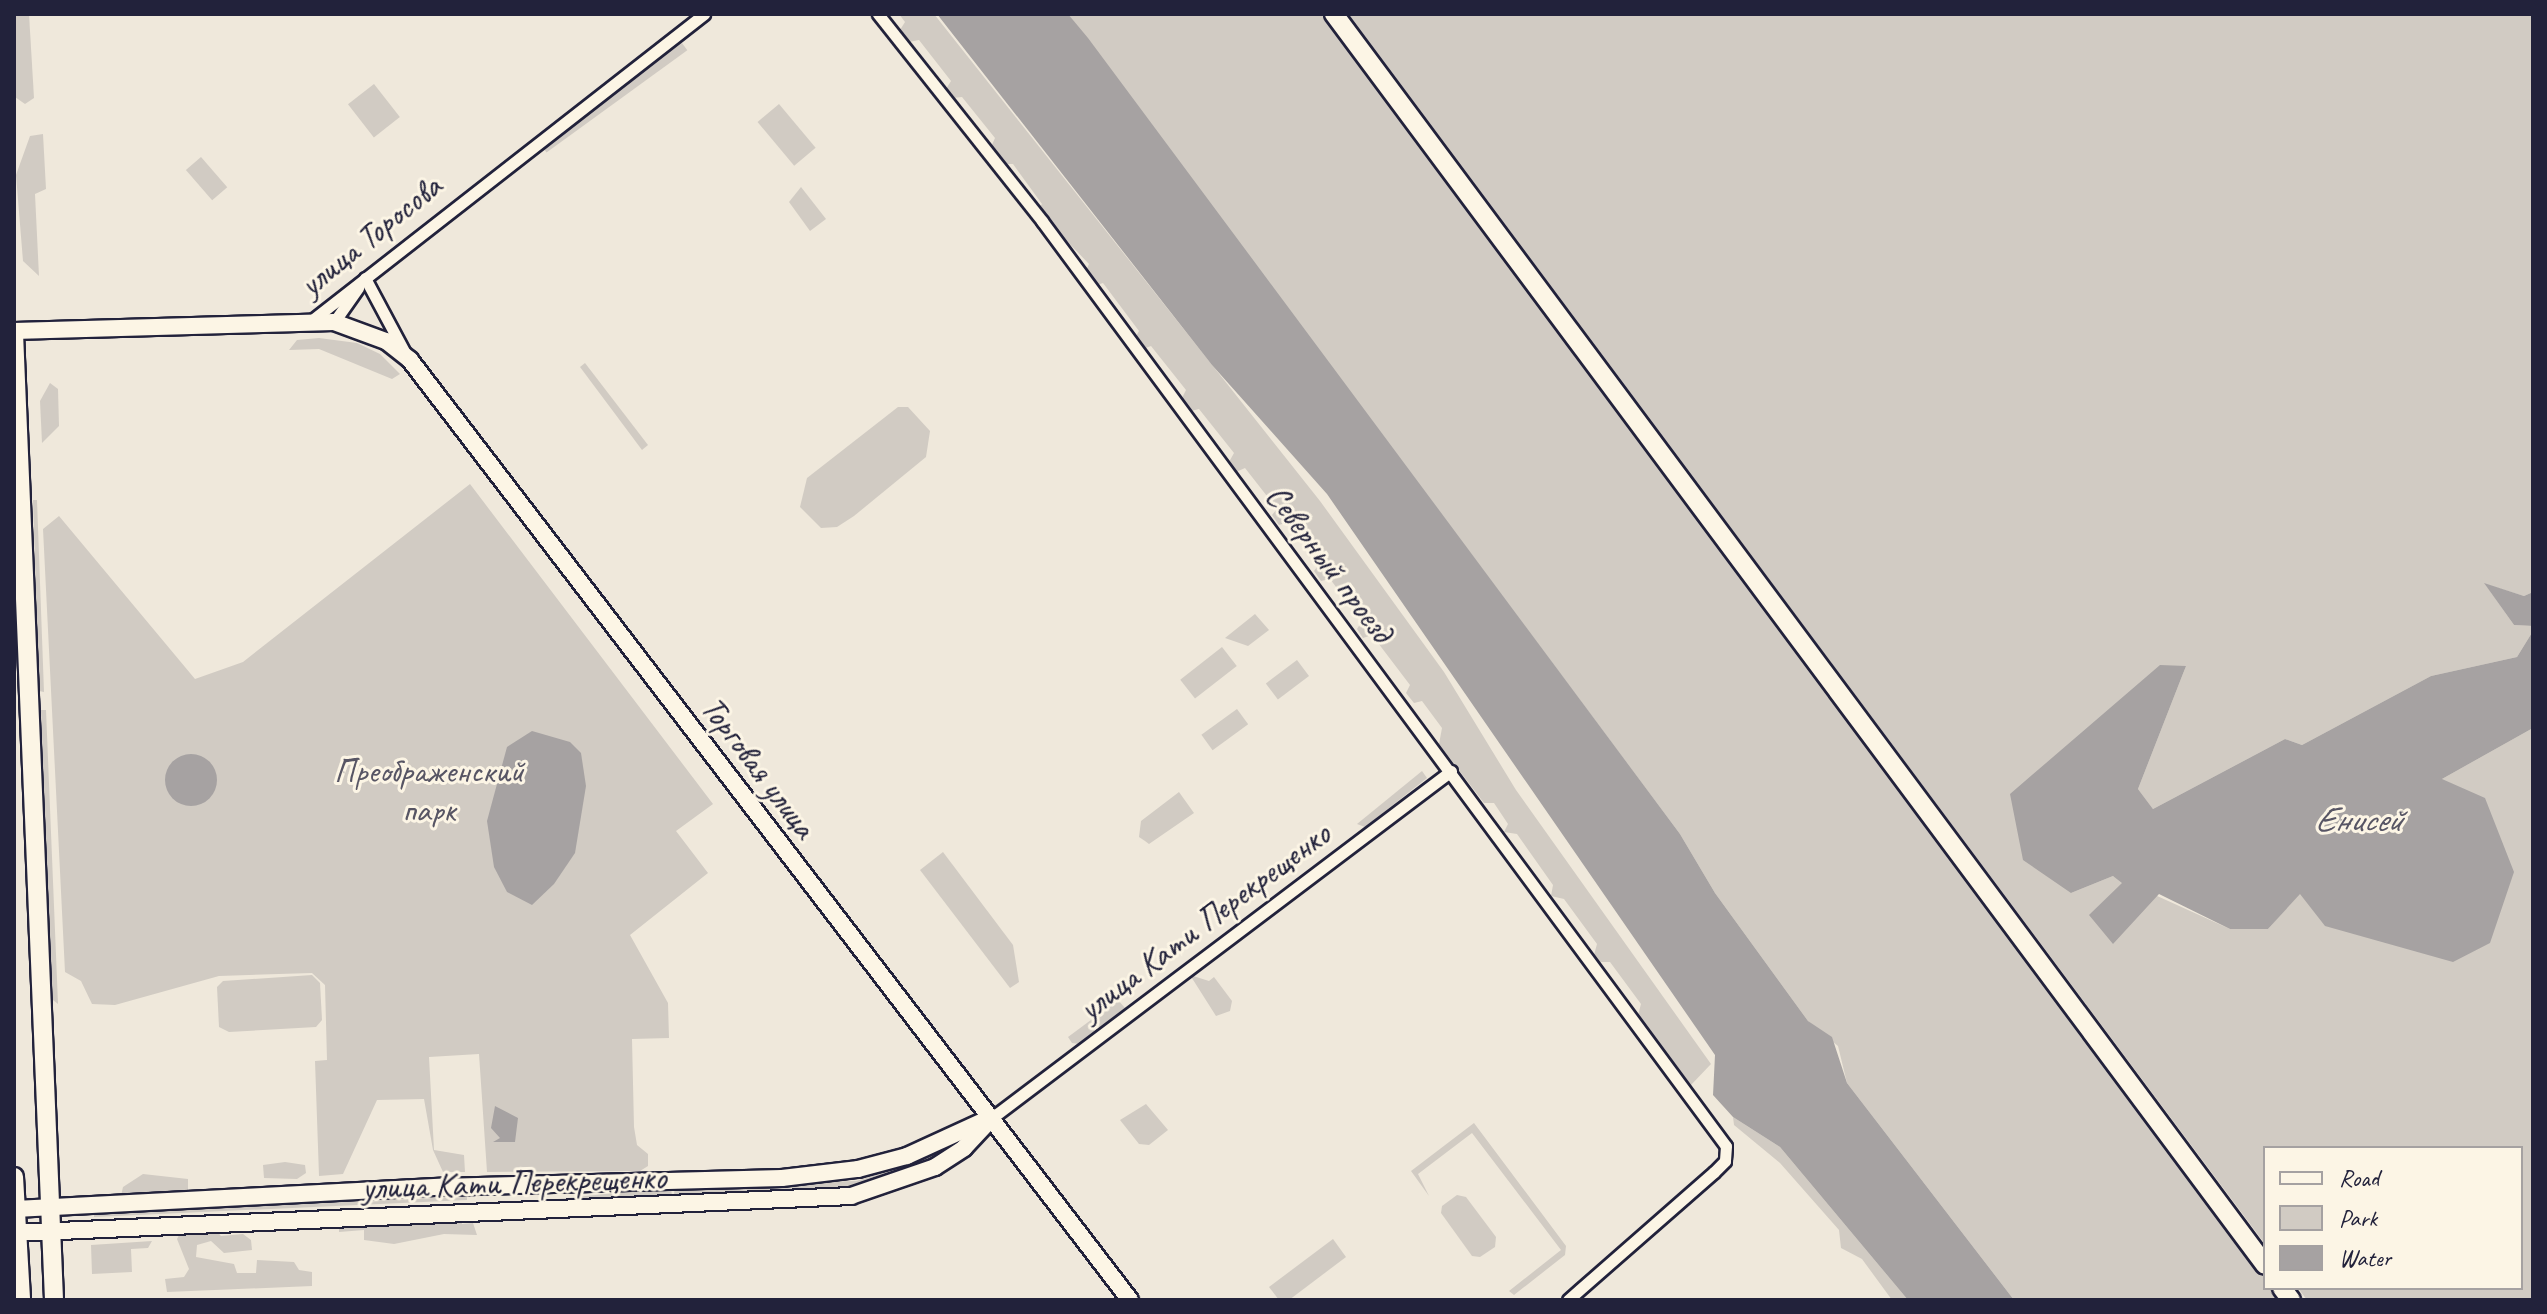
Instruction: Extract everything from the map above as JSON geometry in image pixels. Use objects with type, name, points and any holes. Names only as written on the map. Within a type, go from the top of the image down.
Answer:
[{"type":"main road","points":[[1334,14],[2263,1262]]},
{"type":"main road","points":[[14,332],[54,1300]]},
{"type":"main road","points":[[14,1177],[21,1300]]},
{"type":"street","name":"улица Торосова","points":[[14,332],[307,324],[704,14]]},
{"type":"street","name":"Северный проезд","points":[[878,14],[1051,233],[1451,771],[1728,1152],[1714,1172],[1568,1300]]},
{"type":"street","points":[[334,322],[365,278],[410,360]]},
{"type":"street","points":[[334,322],[336,301]]},
{"type":"street","name":"Торговая улица","points":[[307,324],[334,322],[386,341],[410,360],[993,1117],[1130,1300]]},
{"type":"street","name":"улица Кати Перекрещенко","points":[[16,1233],[851,1196],[935,1167],[964,1148],[993,1117],[1451,771]]},
{"type":"street","name":"улица Кати Перекрещенко","points":[[15,1209],[440,1187],[782,1178],[858,1169],[907,1156],[993,1117]]},
{"type":"green space","points":[[14,14],[29,14],[34,98],[25,104],[15,97]]},
{"type":"green space","points":[[899,14],[934,14],[1320,501],[1444,672],[1516,790],[1711,1064],[1691,1085],[1638,1015],[1641,1004],[1610,962],[1599,962],[1594,955],[1597,944],[1564,899],[1551,896],[1553,885],[1517,834],[1504,832],[1508,824],[1494,803],[1484,803],[1439,744],[1442,728],[1422,701],[1414,703],[1406,693],[1410,685],[1372,635],[1363,638],[1357,629],[1362,621],[1330,579],[1321,581],[1314,571],[1320,563],[1288,522],[1279,525],[1272,515],[1277,509],[1245,468],[1236,472],[1229,462],[1234,453],[1199,409],[1191,411],[1182,398],[1186,390],[1151,346],[1143,349],[1135,338],[1139,331],[1103,283],[1094,286],[1085,273],[1089,264],[1037,210],[1042,204],[1013,164],[1004,164],[991,147],[995,138],[962,97],[953,98],[946,89],[951,81],[919,40],[909,42],[900,30],[905,22]]},
{"type":"green space","points":[[1068,14],[1325,14],[2263,1276],[2263,1290],[2274,1290],[2281,1300],[2014,1300],[1847,1083],[1838,1046],[1808,1021],[1715,893],[1680,834]]},
{"type":"green space","points":[[1347,14],[2533,14],[2533,592],[2524,596],[2485,584],[2514,625],[2533,626],[2533,631],[2517,657],[2431,676],[2302,745],[2285,739],[2153,809],[2138,789],[2186,666],[2071,893],[2113,876],[2230,929],[2268,929],[2300,893],[2442,779],[2533,728],[2533,1300],[2307,1300],[2300,1290],[2523,1290],[2523,1146],[2263,1146],[2263,1241]]},
{"type":"green space","points":[[682,43],[687,50],[547,153],[541,145]]},
{"type":"green space","points":[[374,84],[400,117],[374,137],[348,104]]},
{"type":"green space","points":[[779,104],[816,148],[794,166],[758,122]]},
{"type":"green space","points":[[43,134],[46,189],[35,194],[39,276],[23,261],[16,175],[30,136]]},
{"type":"green space","points":[[201,157],[227,187],[212,200],[186,170]]},
{"type":"green space","points":[[801,187],[826,219],[810,231],[789,202]]},
{"type":"green space","points":[[319,338],[357,343],[380,354],[400,374],[392,379],[319,349],[289,350],[297,340]]},
{"type":"green space","points":[[585,363],[648,445],[642,450],[580,367]]},
{"type":"green space","points":[[50,383],[58,389],[59,426],[42,443],[40,401]]},
{"type":"green space","points":[[898,407],[908,407],[930,431],[926,457],[854,516],[837,527],[821,528],[800,507],[807,478]]},
{"type":"green space","name":"Преображенский парк","points":[[470,484],[713,804],[676,831],[708,873],[630,935],[668,1003],[669,1038],[632,1039],[634,1127],[637,1145],[648,1154],[648,1166],[640,1171],[487,1172],[479,1054],[429,1057],[434,1150],[464,1155],[465,1172],[443,1172],[433,1150],[424,1099],[377,1100],[343,1174],[319,1176],[315,1061],[327,1060],[325,985],[312,973],[219,976],[115,1005],[92,1004],[81,981],[65,972],[43,529],[59,516],[195,679],[243,662]]},
{"type":"green space","points":[[33,500],[37,500],[44,692],[39,691]]},
{"type":"green space","points":[[1255,614],[1269,630],[1248,646],[1225,638]]},
{"type":"green space","points":[[1222,647],[1237,666],[1195,699],[1180,680]]},
{"type":"green space","points":[[1297,660],[1309,676],[1278,699],[1266,683]]},
{"type":"green space","points":[[1237,709],[1248,724],[1213,750],[1201,735]]},
{"type":"green space","points":[[41,710],[46,710],[58,1004],[53,1000],[49,934]]},
{"type":"green space","points":[[1422,771],[1427,778],[1365,827],[1357,824]]},
{"type":"green space","points":[[1179,792],[1194,813],[1149,844],[1139,837],[1141,821]]},
{"type":"green space","points":[[943,852],[1013,945],[1019,982],[1010,988],[920,870]]},
{"type":"green space","points":[[312,975],[320,983],[322,1020],[316,1027],[229,1032],[219,1027],[217,987],[223,981]]},
{"type":"green space","points":[[1190,975],[1209,981],[1214,977],[1232,1001],[1230,1011],[1216,1016]]},
{"type":"green space","points":[[1118,1000],[1125,1008],[1079,1044],[1072,1043],[1068,1037]]},
{"type":"green space","points":[[1146,1104],[1168,1130],[1149,1145],[1139,1144],[1120,1120]]},
{"type":"green space","points":[[1733,1117],[1780,1147],[1908,1300],[1892,1300],[1862,1259],[1841,1248],[1839,1230],[1780,1163],[1734,1125]]},
{"type":"green space","points":[[1474,1123],[1566,1246],[1565,1255],[1514,1295],[1509,1291],[1561,1250],[1472,1133],[1418,1174],[1429,1196],[1411,1171]]},
{"type":"green space","points":[[954,1140],[965,1140],[911,1172],[852,1187],[674,1195],[675,1185],[856,1181],[908,1166]]},
{"type":"green space","points":[[285,1162],[305,1165],[306,1173],[297,1179],[264,1178],[263,1165]]},
{"type":"green space","points":[[143,1174],[188,1179],[188,1190],[180,1195],[121,1196],[123,1187]]},
{"type":"green space","points":[[671,1187],[672,1197],[493,1216],[492,1206]]},
{"type":"green space","points":[[467,1194],[467,1200],[94,1217],[94,1210]]},
{"type":"green space","points":[[1457,1195],[1466,1197],[1496,1237],[1495,1247],[1480,1257],[1472,1256],[1441,1213],[1442,1206]]},
{"type":"green space","points":[[461,1217],[462,1224],[473,1223],[477,1235],[444,1234],[394,1244],[364,1240],[364,1230],[339,1232],[339,1222]]},
{"type":"green space","points":[[212,1226],[221,1236],[243,1234],[251,1240],[252,1250],[224,1253],[211,1241],[197,1245],[196,1257],[234,1264],[237,1273],[256,1273],[257,1260],[294,1262],[299,1270],[312,1272],[312,1286],[167,1292],[165,1279],[184,1277],[189,1269],[177,1239],[182,1229]]},
{"type":"green space","points":[[1333,1239],[1346,1257],[1289,1300],[1279,1300],[1269,1287]]},
{"type":"green space","points":[[152,1241],[148,1248],[131,1249],[132,1272],[92,1274],[91,1245]]},
{"type":"water","points":[[937,14],[1068,14],[1680,834],[1715,893],[1808,1021],[1832,1037],[1847,1083],[2014,1300],[1908,1300],[1780,1147],[1733,1117],[1713,1095],[1715,1055],[1327,494],[1212,365]]},
{"type":"water","points":[[2484,583],[2524,596],[2533,592],[2533,626],[2514,625]]},
{"type":"water","name":"Енисей","points":[[2533,631],[2533,728],[2442,779],[2485,798],[2514,872],[2490,943],[2453,962],[2325,926],[2300,894],[2268,929],[2230,929],[2159,894],[2113,944],[2089,915],[2122,883],[2113,876],[2071,893],[2023,860],[2010,794],[2160,665],[2186,666],[2138,789],[2153,809],[2285,739],[2302,745],[2431,676],[2517,657]]},
{"type":"water","points":[[532,731],[570,742],[581,753],[586,786],[575,853],[554,884],[532,905],[507,892],[494,867],[487,821],[507,747]]},
{"type":"water","points":[[191,754],[209,762],[217,780],[209,798],[191,806],[173,798],[165,780],[173,762]]},
{"type":"water","points":[[495,1106],[518,1118],[515,1142],[493,1142],[500,1138],[491,1128]]}]
